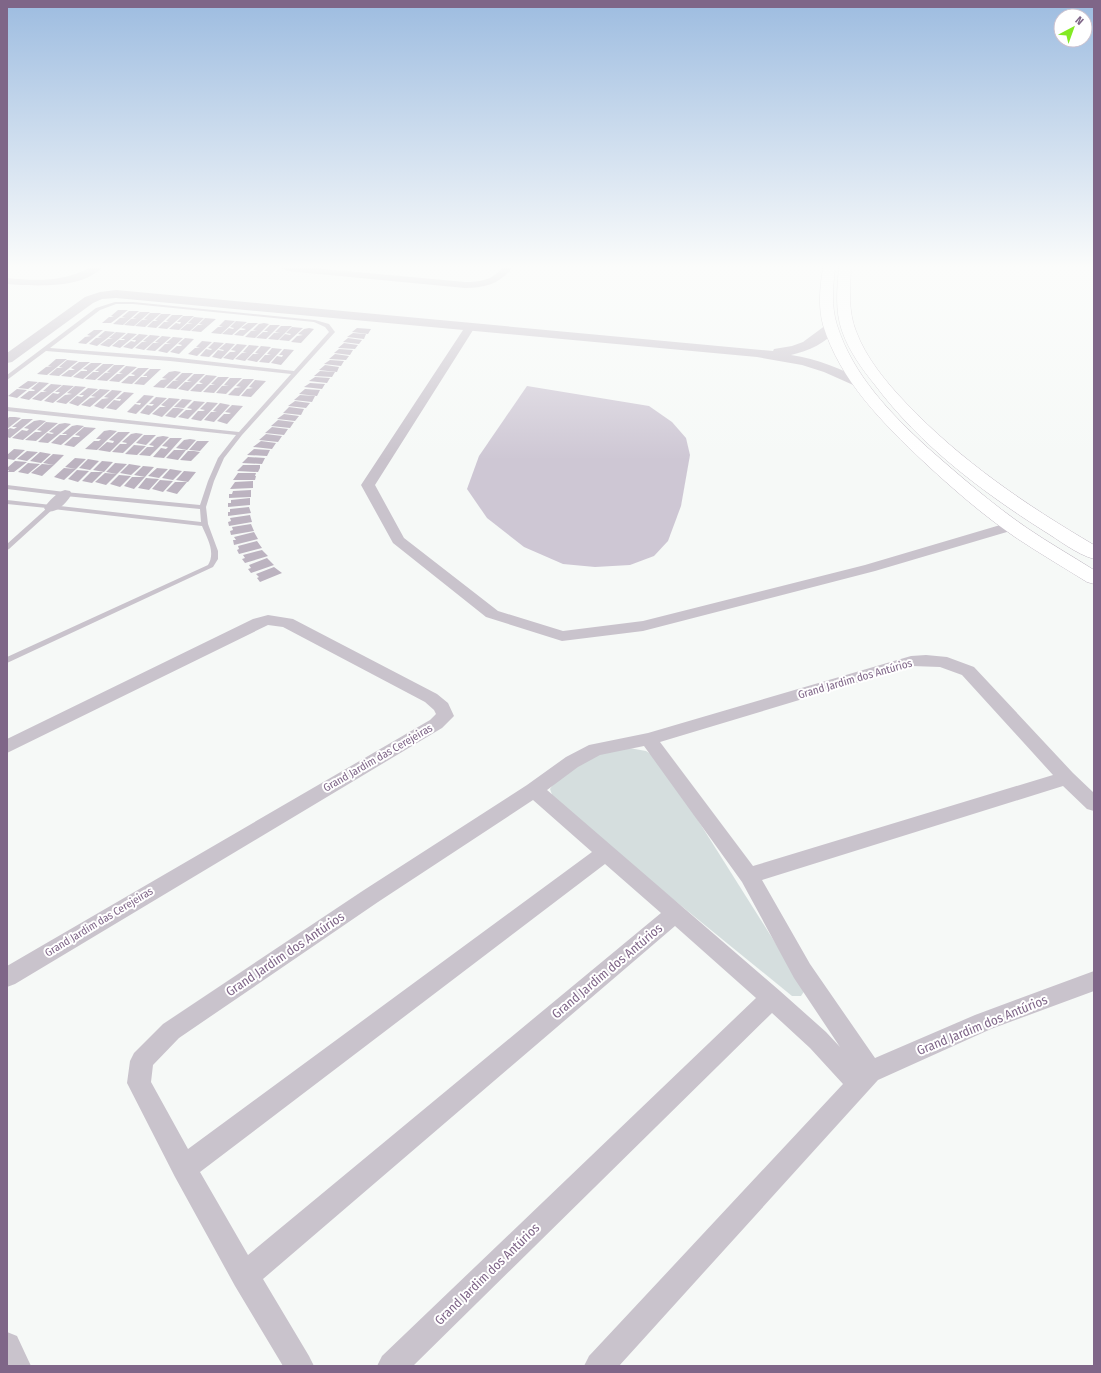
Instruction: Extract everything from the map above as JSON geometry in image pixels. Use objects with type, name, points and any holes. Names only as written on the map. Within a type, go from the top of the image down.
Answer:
[{"type":"main road","points":[[834,332],[844,357],[860,384],[897,428],[953,479],[1012,526],[1094,578]]},
{"type":"main road","points":[[850,332],[865,360],[891,396],[919,428],[969,470],[1031,516],[1094,553]]},
{"type":"street","points":[[7,359],[44,332]]},
{"type":"street","points":[[467,332],[368,485],[398,540],[492,614],[562,636],[643,626],[870,568],[1012,526]]},
{"type":"street","points":[[526,332],[757,353],[805,361],[829,369],[860,384]]},
{"type":"street","points":[[757,353],[788,352],[802,348],[826,332]]},
{"type":"street","points":[[51,508],[65,494]]},
{"type":"street","name":"Grand Jardim das Cerejeiras","points":[[7,747],[238,632],[259,622],[268,620],[287,622],[431,698],[442,707],[445,716],[436,724],[7,977]]},
{"type":"street","name":"Grand Jardim dos Antúrios","points":[[299,1366],[245,1276],[184,1168],[139,1083],[142,1061],[171,1031],[359,904],[534,790],[572,762],[594,750],[615,744],[648,739],[911,661],[934,660],[955,664],[968,671],[1066,778],[1094,804]]},
{"type":"street","points":[[648,739],[749,876],[802,971],[865,1078]]},
{"type":"street","points":[[749,876],[1066,778]]},
{"type":"street","points":[[534,790],[676,913],[818,1040],[865,1078]]},
{"type":"street","points":[[184,1168],[606,853]]},
{"type":"street","name":"Grand Jardim dos Antúrios","points":[[245,1276],[676,913]]},
{"type":"street","name":"Grand Jardim dos Antúrios","points":[[599,1366],[865,1078],[983,1022],[1094,981]]},
{"type":"street","name":"Grand Jardim dos Antúrios","points":[[392,1366],[772,998]]},
{"type":"street","points":[[7,1346],[16,1366]]},
{"type":"lane","points":[[7,378],[67,332]]},
{"type":"lane","points":[[7,660],[211,566],[215,559],[215,551],[204,524],[203,507],[211,480],[221,458],[240,434],[332,332]]},
{"type":"lane","points":[[45,349],[170,359],[294,373]]},
{"type":"lane","points":[[7,409],[240,434]]},
{"type":"lane","points":[[7,487],[203,507]]},
{"type":"lane","points":[[7,502],[204,524]]},
{"type":"lane","points":[[7,548],[51,508]]},
{"type":"shaded area","points":[[527,386],[649,406],[672,422],[686,438],[690,455],[681,506],[668,541],[654,556],[630,565],[595,567],[563,564],[524,547],[487,518],[467,489],[479,456]]},
{"type":"shaded area","points":[[629,748],[646,751],[660,760],[805,990],[801,996],[792,996],[555,803],[550,789],[557,779],[594,755]]},
{"type":"building","points":[[91,332],[100,332],[86,344],[78,343],[85,337],[91,336],[87,335]]},
{"type":"building","points":[[104,332],[115,332],[97,346],[89,344],[96,338],[102,337],[98,337]]},
{"type":"building","points":[[116,332],[126,333],[109,347],[100,345],[108,339],[113,338],[109,338]]},
{"type":"building","points":[[212,332],[223,332],[221,334],[211,333]]},
{"type":"building","points":[[224,332],[235,332],[232,335],[222,334]]},
{"type":"building","points":[[238,332],[248,332],[243,336],[234,335]]},
{"type":"building","points":[[250,332],[261,332],[255,338],[245,337]]},
{"type":"building","points":[[263,332],[273,332],[266,339],[256,338]]},
{"type":"building","points":[[286,332],[278,340],[268,339],[274,333]]},
{"type":"building","points":[[299,332],[289,341],[279,340],[285,334],[291,334],[286,333]]},
{"type":"building","points":[[300,332],[311,332],[301,343],[291,342],[297,336],[303,335],[298,334]]},
{"type":"building","points":[[353,332],[369,332],[368,334]]},
{"type":"building","points":[[128,333],[137,334],[120,348],[112,346],[119,340],[124,340],[125,339],[121,339]]},
{"type":"building","points":[[353,333],[366,334],[364,339],[347,337]]},
{"type":"building","points":[[139,334],[148,335],[132,349],[123,347],[131,341],[135,342],[136,340],[132,340]]},
{"type":"building","points":[[150,335],[160,336],[144,350],[135,348],[142,342],[147,342],[143,341]]},
{"type":"building","points":[[162,336],[171,337],[155,351],[146,350],[153,343],[159,343],[155,342]]},
{"type":"building","points":[[173,337],[183,338],[167,353],[158,351],[165,344],[171,344],[166,343]]},
{"type":"building","points":[[185,338],[194,339],[179,354],[170,352],[177,346],[181,346],[182,345],[178,344]]},
{"type":"building","points":[[348,338],[362,340],[359,344],[343,342]]},
{"type":"building","points":[[202,341],[212,342],[197,356],[188,354],[195,348],[200,348],[196,347]]},
{"type":"building","points":[[214,342],[224,343],[209,357],[200,356],[206,349],[212,349],[208,348]]},
{"type":"building","points":[[226,343],[235,344],[221,359],[212,357],[218,350],[224,350],[219,349]]},
{"type":"building","points":[[344,343],[358,345],[355,349],[338,348]]},
{"type":"building","points":[[237,344],[247,345],[233,360],[223,358],[230,352],[236,351],[231,350]]},
{"type":"building","points":[[249,345],[259,346],[245,361],[235,359],[242,353],[247,352],[243,352]]},
{"type":"building","points":[[261,346],[271,347],[257,362],[247,360],[253,354],[259,354],[255,353]]},
{"type":"building","points":[[272,348],[282,349],[269,363],[259,362],[265,355],[271,355],[267,354]]},
{"type":"building","points":[[284,349],[294,350],[281,365],[271,363],[277,356],[282,357],[283,355],[279,355]]},
{"type":"building","points":[[339,349],[353,350],[350,355],[334,353]]},
{"type":"building","points":[[335,354],[349,356],[346,360],[329,359]]},
{"type":"building","points":[[56,359],[67,359],[47,375],[37,374],[46,367],[52,366],[48,366]]},
{"type":"building","points":[[67,360],[78,361],[59,376],[49,375],[57,368],[63,368],[59,367]]},
{"type":"building","points":[[330,360],[344,361],[341,366],[324,364]]},
{"type":"building","points":[[79,362],[90,362],[71,377],[61,376],[69,370],[75,370],[71,368]]},
{"type":"building","points":[[91,363],[102,363],[83,379],[73,377],[81,371],[87,371],[83,369]]},
{"type":"building","points":[[103,364],[114,364],[95,380],[85,379],[93,372],[98,372],[99,371],[95,371]]},
{"type":"building","points":[[114,365],[125,365],[107,381],[97,380],[105,373],[111,372],[107,372]]},
{"type":"building","points":[[325,365],[339,367],[337,372],[319,370]]},
{"type":"building","points":[[126,366],[137,367],[119,382],[109,381],[117,374],[123,374],[119,373]]},
{"type":"building","points":[[138,368],[149,368],[132,384],[121,383],[129,376],[134,376],[135,375],[131,374]]},
{"type":"building","points":[[150,369],[161,369],[144,385],[134,384],[141,377],[147,377],[143,376]]},
{"type":"building","points":[[320,371],[335,372],[332,377],[314,376]]},
{"type":"building","points":[[169,372],[181,372],[164,388],[153,387],[161,380],[167,379],[162,378]]},
{"type":"building","points":[[182,373],[193,373],[176,389],[166,388],[173,381],[179,380],[175,380]]},
{"type":"building","points":[[194,374],[205,374],[188,391],[178,389],[185,382],[192,382],[187,381]]},
{"type":"building","points":[[206,375],[217,376],[201,392],[190,391],[197,384],[203,384],[199,382]]},
{"type":"building","points":[[218,377],[229,377],[214,393],[203,392],[210,385],[215,385],[211,384]]},
{"type":"building","points":[[315,377],[330,378],[327,383],[309,381]]},
{"type":"building","points":[[230,378],[242,378],[226,394],[216,393],[222,386],[229,385],[224,385]]},
{"type":"building","points":[[243,379],[254,379],[239,396],[228,395],[235,388],[241,387],[236,386]]},
{"type":"building","points":[[255,380],[266,381],[251,397],[241,396],[247,389],[253,388],[249,387]]},
{"type":"building","points":[[28,381],[38,382],[28,389],[18,388]]},
{"type":"building","points":[[39,382],[49,383],[29,400],[20,398],[29,391],[34,391],[35,390],[31,389]]},
{"type":"building","points":[[310,383],[325,384],[322,389],[304,387]]},
{"type":"building","points":[[51,384],[62,385],[41,401],[32,399],[41,392],[47,392],[43,391]]},
{"type":"building","points":[[63,385],[74,386],[53,403],[44,401],[53,393],[58,394],[60,392],[55,392]]},
{"type":"building","points":[[75,386],[86,387],[66,404],[56,402],[65,395],[72,394],[67,393]]},
{"type":"building","points":[[88,388],[98,389],[78,406],[69,403],[77,396],[82,397],[84,395],[79,395]]},
{"type":"building","points":[[17,389],[27,390],[17,398],[8,396]]},
{"type":"building","points":[[100,389],[110,390],[90,407],[81,405],[90,398],[96,397],[91,396]]},
{"type":"building","points":[[305,389],[320,390],[317,396],[299,394]]},
{"type":"building","points":[[112,390],[122,391],[103,409],[94,406],[102,399],[109,398],[104,397]]},
{"type":"building","points":[[124,392],[134,393],[116,410],[106,408],[114,400],[120,401],[121,399],[116,399]]},
{"type":"building","points":[[144,395],[154,396],[136,414],[127,412],[135,404],[140,405],[141,403],[136,403]]},
{"type":"building","points":[[300,395],[315,396],[312,402],[294,400]]},
{"type":"building","points":[[156,397],[167,398],[149,415],[140,413],[147,405],[152,406],[154,404],[149,404]]},
{"type":"building","points":[[169,398],[180,399],[162,417],[152,414],[160,407],[166,407],[161,405]]},
{"type":"building","points":[[182,399],[192,400],[184,408],[174,407]]},
{"type":"building","points":[[194,401],[205,402],[188,419],[178,417],[186,410],[192,409],[187,408]]},
{"type":"building","points":[[295,401],[310,403],[306,408],[288,406]]},
{"type":"building","points":[[207,402],[218,403],[201,421],[191,419],[198,411],[205,410],[200,409]]},
{"type":"building","points":[[220,403],[230,405],[214,422],[204,420],[211,412],[217,412],[213,411]]},
{"type":"building","points":[[232,405],[243,406],[227,424],[217,421],[224,414],[231,413],[225,412]]},
{"type":"building","points":[[289,407],[304,409],[301,415],[283,413]]},
{"type":"building","points":[[173,408],[184,409],[175,418],[165,416]]},
{"type":"building","points":[[284,414],[299,416],[295,421],[277,419]]},
{"type":"building","points":[[9,417],[21,418],[7,429],[7,419]]},
{"type":"building","points":[[22,419],[33,419],[10,438],[7,437],[7,430],[17,427],[12,427]]},
{"type":"building","points":[[278,420],[294,422],[290,428],[271,426]]},
{"type":"building","points":[[34,421],[46,421],[23,440],[12,438],[22,430],[27,431],[29,429],[24,428]]},
{"type":"building","points":[[46,422],[58,423],[36,441],[25,440],[35,432],[42,431],[37,430]]},
{"type":"building","points":[[59,424],[71,424],[48,443],[38,442],[47,433],[54,433],[49,432]]},
{"type":"building","points":[[72,426],[84,426],[61,445],[51,443],[60,435],[66,435],[67,434],[62,434]]},
{"type":"building","points":[[84,427],[96,428],[74,447],[64,445],[73,437],[79,437],[80,436],[75,435]]},
{"type":"building","points":[[272,427],[288,429],[284,435],[265,433]]},
{"type":"building","points":[[104,431],[117,431],[97,450],[85,449],[94,441],[99,441],[101,439],[96,439]]},
{"type":"building","points":[[118,432],[130,432],[110,452],[98,450],[107,442],[113,443],[114,441],[109,440]]},
{"type":"building","points":[[131,434],[143,434],[123,453],[112,452],[120,444],[126,444],[127,443],[122,442]]},
{"type":"building","points":[[266,434],[282,436],[278,442],[259,440]]},
{"type":"building","points":[[144,435],[156,435],[146,445],[136,443]]},
{"type":"building","points":[[157,437],[169,437],[150,456],[139,455],[147,447],[154,446],[149,445]]},
{"type":"building","points":[[170,438],[182,438],[164,458],[153,457],[161,448],[166,449],[168,447],[162,446]]},
{"type":"building","points":[[184,440],[196,440],[187,450],[176,448]]},
{"type":"building","points":[[197,441],[209,441],[200,451],[189,450]]},
{"type":"building","points":[[261,441],[276,443],[272,449],[253,447]]},
{"type":"building","points":[[134,445],[146,446],[137,455],[125,454]]},
{"type":"building","points":[[14,449],[25,450],[14,460],[8,459],[7,455]]},
{"type":"building","points":[[254,449],[270,450],[267,456],[247,455]]},
{"type":"building","points":[[174,450],[186,450],[178,460],[166,458]]},
{"type":"building","points":[[27,451],[38,452],[27,461],[17,459]]},
{"type":"building","points":[[188,451],[200,452],[191,461],[180,460]]},
{"type":"building","points":[[40,452],[51,454],[41,463],[30,461]]},
{"type":"building","points":[[53,454],[64,455],[54,465],[43,463]]},
{"type":"building","points":[[248,457],[265,458],[262,464],[242,463]]},
{"type":"building","points":[[75,458],[86,459],[76,469],[65,467]]},
{"type":"building","points":[[88,459],[99,461],[90,470],[79,468]]},
{"type":"building","points":[[15,461],[27,462],[14,472],[8,472],[9,470],[7,470],[7,468]]},
{"type":"building","points":[[102,461],[113,462],[104,472],[93,470]]},
{"type":"building","points":[[28,463],[40,464],[28,474],[18,472]]},
{"type":"building","points":[[115,463],[127,464],[117,474],[106,472]]},
{"type":"building","points":[[42,464],[54,465],[42,476],[31,473]]},
{"type":"building","points":[[129,464],[141,466],[131,475],[120,473]]},
{"type":"building","points":[[243,465],[260,465],[260,468],[258,472],[237,471]]},
{"type":"building","points":[[143,466],[154,467],[145,477],[134,475]]},
{"type":"building","points":[[64,468],[76,469],[64,480],[54,477]]},
{"type":"building","points":[[157,468],[168,469],[159,478],[148,476]]},
{"type":"building","points":[[170,469],[182,471],[173,480],[162,478]]},
{"type":"building","points":[[77,470],[89,471],[78,482],[68,479]]},
{"type":"building","points":[[184,471],[196,472],[188,482],[176,480]]},
{"type":"building","points":[[91,472],[103,472],[92,483],[82,481]]},
{"type":"building","points":[[105,473],[117,474],[106,485],[95,482]]},
{"type":"building","points":[[238,473],[256,473],[255,480],[233,480]]},
{"type":"building","points":[[119,475],[131,476],[120,487],[110,484]]},
{"type":"building","points":[[132,477],[145,477],[134,489],[124,486]]},
{"type":"building","points":[[146,478],[159,479],[149,490],[138,488]]},
{"type":"building","points":[[160,480],[173,481],[163,492],[152,489]]},
{"type":"building","points":[[253,481],[253,488],[230,489],[235,482]]},
{"type":"building","points":[[175,482],[187,482],[177,494],[166,491]]},
{"type":"building","points":[[251,490],[251,497],[229,498],[229,494],[232,494],[233,491]]},
{"type":"building","points":[[250,498],[250,505],[228,507],[228,503],[231,503],[231,500]]},
{"type":"building","points":[[249,507],[251,513],[228,516],[230,509]]},
{"type":"building","points":[[250,515],[252,522],[229,526],[228,522],[231,521],[230,518]]},
{"type":"building","points":[[251,524],[254,531],[231,535],[230,531],[233,530],[232,527]]},
{"type":"building","points":[[254,532],[258,539],[234,545],[233,540],[236,540],[234,537]]},
{"type":"building","points":[[257,541],[262,548],[239,554],[237,550],[239,549],[238,546]]},
{"type":"building","points":[[262,550],[268,556],[245,563],[242,559],[245,558],[243,555]]},
{"type":"building","points":[[267,558],[274,565],[251,573],[248,569],[251,568],[249,565]]},
{"type":"building","points":[[274,567],[282,573],[260,582],[257,578],[259,577],[256,574]]}]
